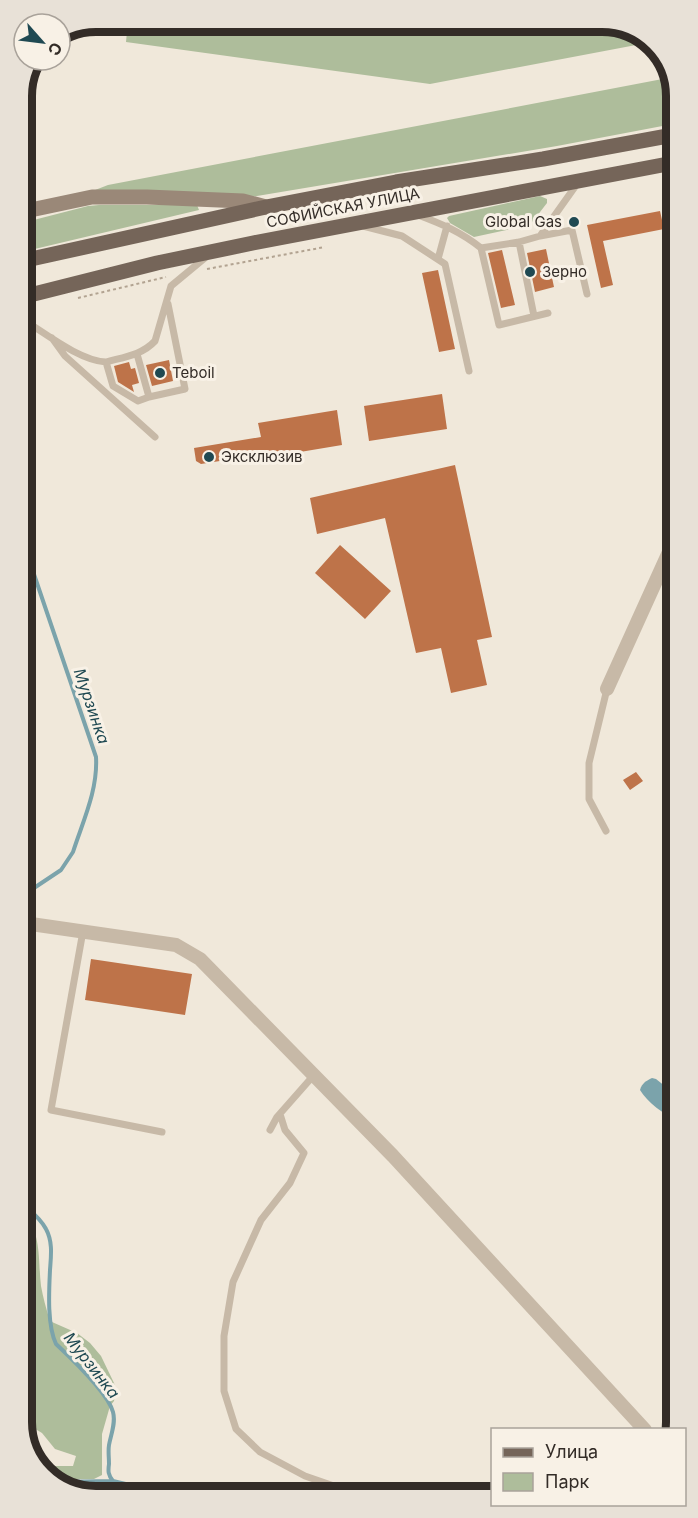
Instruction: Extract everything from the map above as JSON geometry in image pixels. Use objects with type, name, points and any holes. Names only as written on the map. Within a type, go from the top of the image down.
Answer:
[{"type":"main road","name":"СОФИЙСКАЯ УЛИЦА","points":[[32,259],[266,207],[396,182],[543,159],[666,136]]},
{"type":"main road","name":"СОФИЙСКАЯ УЛИЦА","points":[[32,294],[157,263],[666,165]]},
{"type":"street","name":"СОФИЙСКАЯ УЛИЦА","points":[[32,210],[92,197],[243,201],[266,207]]},
{"type":"street","points":[[607,689],[666,559]]},
{"type":"street","points":[[32,924],[176,945],[200,960],[393,1156],[643,1428]]},
{"type":"lane","points":[[540,236],[579,181]]},
{"type":"lane","points":[[412,213],[447,226],[466,236],[481,248],[499,325],[548,313]]},
{"type":"lane","points":[[355,224],[402,236],[445,264],[469,371]]},
{"type":"lane","points":[[438,259],[447,226]]},
{"type":"lane","points":[[481,248],[572,230],[587,294]]},
{"type":"lane","points":[[519,242],[534,316]]},
{"type":"lane","points":[[32,325],[95,362],[105,362],[137,354],[149,347],[155,340],[171,286],[212,252]]},
{"type":"lane","points":[[105,362],[113,386],[138,401],[185,389],[167,301]]},
{"type":"lane","points":[[52,338],[65,356],[155,437]]},
{"type":"lane","points":[[137,354],[149,397]]},
{"type":"lane","points":[[606,831],[589,799],[589,763],[607,689]]},
{"type":"lane","points":[[83,931],[51,1110],[162,1132]]},
{"type":"lane","points":[[270,1130],[280,1114],[314,1075]]},
{"type":"lane","points":[[280,1114],[285,1130],[304,1153],[290,1183],[261,1220],[233,1282],[224,1336],[224,1391],[236,1429],[260,1452],[305,1476],[334,1486]]},
{"type":"green space","points":[[127,32],[607,32],[627,36],[641,44],[430,84],[126,42]]},
{"type":"green space","points":[[664,79],[666,87],[666,125],[557,146],[251,197],[90,192],[108,185]]},
{"type":"green space","points":[[540,196],[547,199],[547,203],[530,225],[474,237],[450,223],[447,218],[449,216]]},
{"type":"green space","points":[[197,205],[199,210],[32,250],[32,220],[88,206]]},
{"type":"green space","points":[[32,1226],[39,1258],[41,1286],[49,1318],[52,1322],[77,1333],[90,1343],[101,1356],[116,1390],[102,1434],[102,1475],[94,1479],[65,1479],[56,1473],[48,1466],[73,1466],[76,1456],[55,1449],[42,1433],[32,1427]]},
{"type":"water","points":[[652,1078],[666,1087],[666,1114],[643,1095],[640,1090],[644,1082]]},
{"type":"building","points":[[660,211],[664,229],[603,241],[613,285],[601,288],[587,225]]},
{"type":"building","points":[[546,249],[554,287],[535,292],[527,253]]},
{"type":"building","points":[[502,250],[515,305],[501,308],[488,253]]},
{"type":"building","points":[[438,270],[455,349],[439,352],[422,273]]},
{"type":"building","name":"Teboil","points":[[169,360],[173,381],[152,386],[146,365]]},
{"type":"building","points":[[129,362],[131,369],[135,368],[139,383],[132,385],[134,392],[118,382],[114,366]]},
{"type":"building","points":[[442,394],[447,429],[369,441],[364,406]]},
{"type":"building","points":[[337,410],[342,445],[264,458],[263,454],[201,464],[196,461],[194,448],[261,437],[258,423]]},
{"type":"building","points":[[455,465],[492,637],[477,640],[487,685],[451,693],[441,648],[416,653],[385,518],[317,534],[310,498]]},
{"type":"building","points":[[340,545],[391,591],[365,619],[315,573]]},
{"type":"building","points":[[636,772],[643,781],[630,790],[623,780]]},
{"type":"building","points":[[91,959],[192,974],[185,1015],[85,1000]]},
{"type":"waterway","name":"Мурзинка","points":[[32,568],[96,757],[95,781],[73,852],[61,870],[32,890]]},
{"type":"waterway","name":"Мурзинка","points":[[32,1212],[42,1222],[51,1244],[49,1308],[53,1336],[56,1344],[97,1386],[110,1404],[114,1416],[109,1445],[110,1477],[113,1481],[134,1486]]},
{"type":"waterway","points":[[71,1482],[113,1481]]},
{"type":"place","name":"Global Gas","points":[[574,222]]},
{"type":"place","name":"Зерно","points":[[530,272]]},
{"type":"place","name":"Teboil","points":[[160,373]]},
{"type":"place","name":"Эксклюзив","points":[[209,457]]}]
